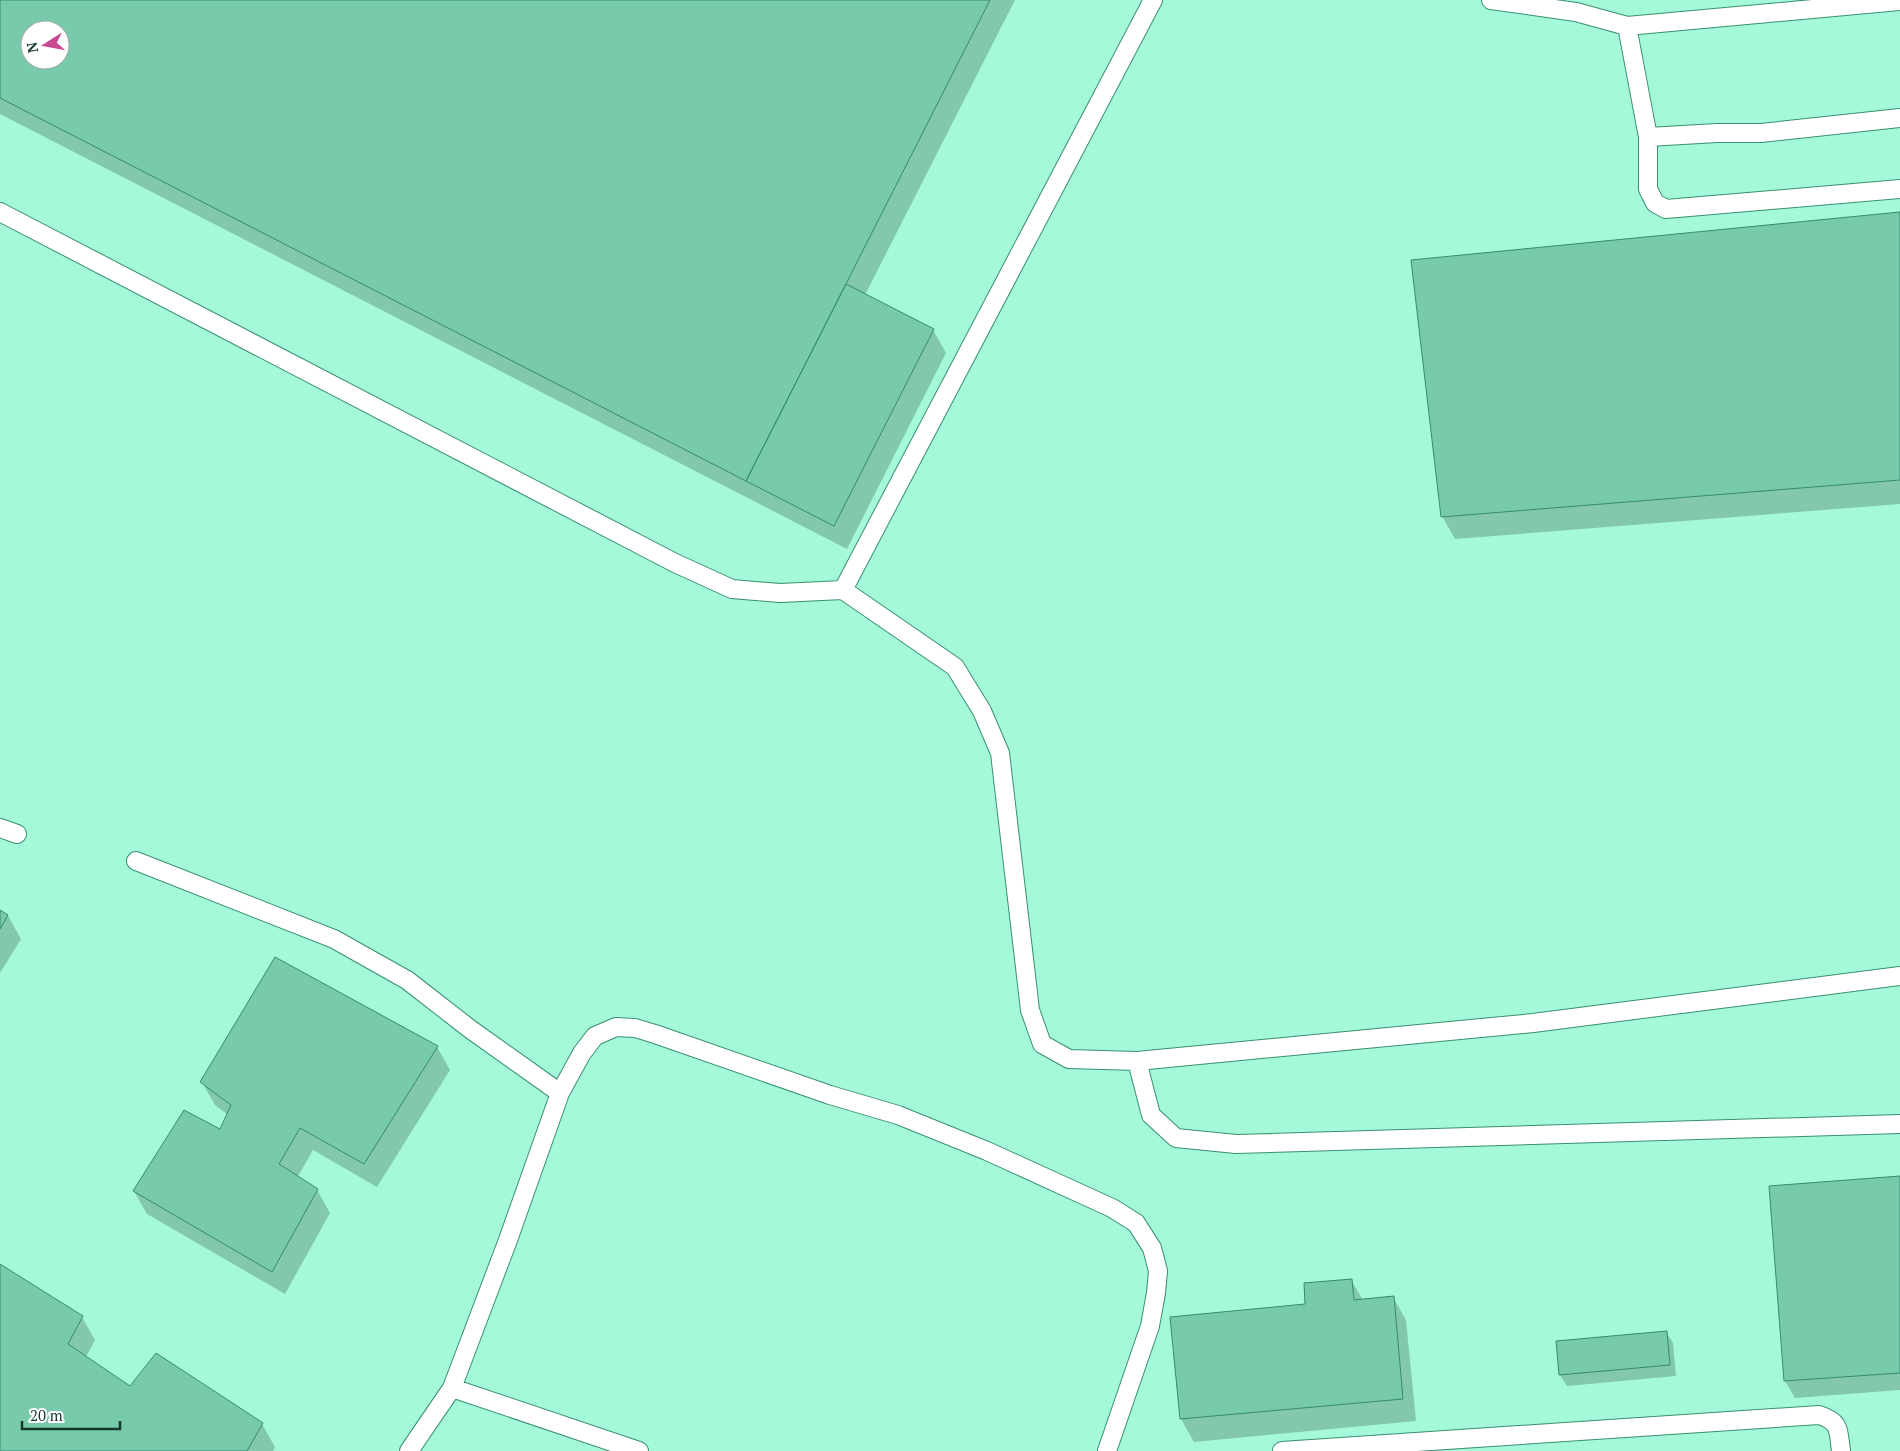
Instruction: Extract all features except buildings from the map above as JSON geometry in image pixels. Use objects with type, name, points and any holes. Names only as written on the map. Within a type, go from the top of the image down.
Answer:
[{"type":"lane","points":[[843,590],[1153,0]]},
{"type":"lane","points":[[1491,0],[1576,12],[1627,26],[1900,1]]},
{"type":"lane","points":[[1627,26],[1648,137],[1648,188],[1655,203],[1666,210],[1900,189]]},
{"type":"lane","points":[[1648,137],[1717,133],[1761,133],[1900,118]]},
{"type":"lane","points":[[0,212],[666,558],[732,589],[780,593],[843,590],[955,667],[982,711],[1000,753],[1030,1010],[1042,1044],[1069,1059],[1136,1061],[1533,1023],[1900,976]]},
{"type":"lane","points":[[0,828],[17,834]]},
{"type":"lane","points":[[136,861],[334,939],[407,980],[470,1030],[560,1093]]},
{"type":"lane","points":[[409,1451],[452,1388],[508,1240],[560,1093],[582,1053],[595,1036],[616,1027],[635,1028],[655,1034],[830,1095],[898,1116],[1066,1187],[1112,1208],[1136,1223],[1152,1248],[1158,1271],[1156,1293],[1150,1326],[1107,1451]]},
{"type":"lane","points":[[1136,1061],[1151,1114],[1176,1138],[1236,1144],[1900,1124]]},
{"type":"lane","points":[[452,1388],[639,1451]]},
{"type":"lane","points":[[1282,1451],[1819,1415],[1831,1419],[1838,1430],[1841,1451]]}]
